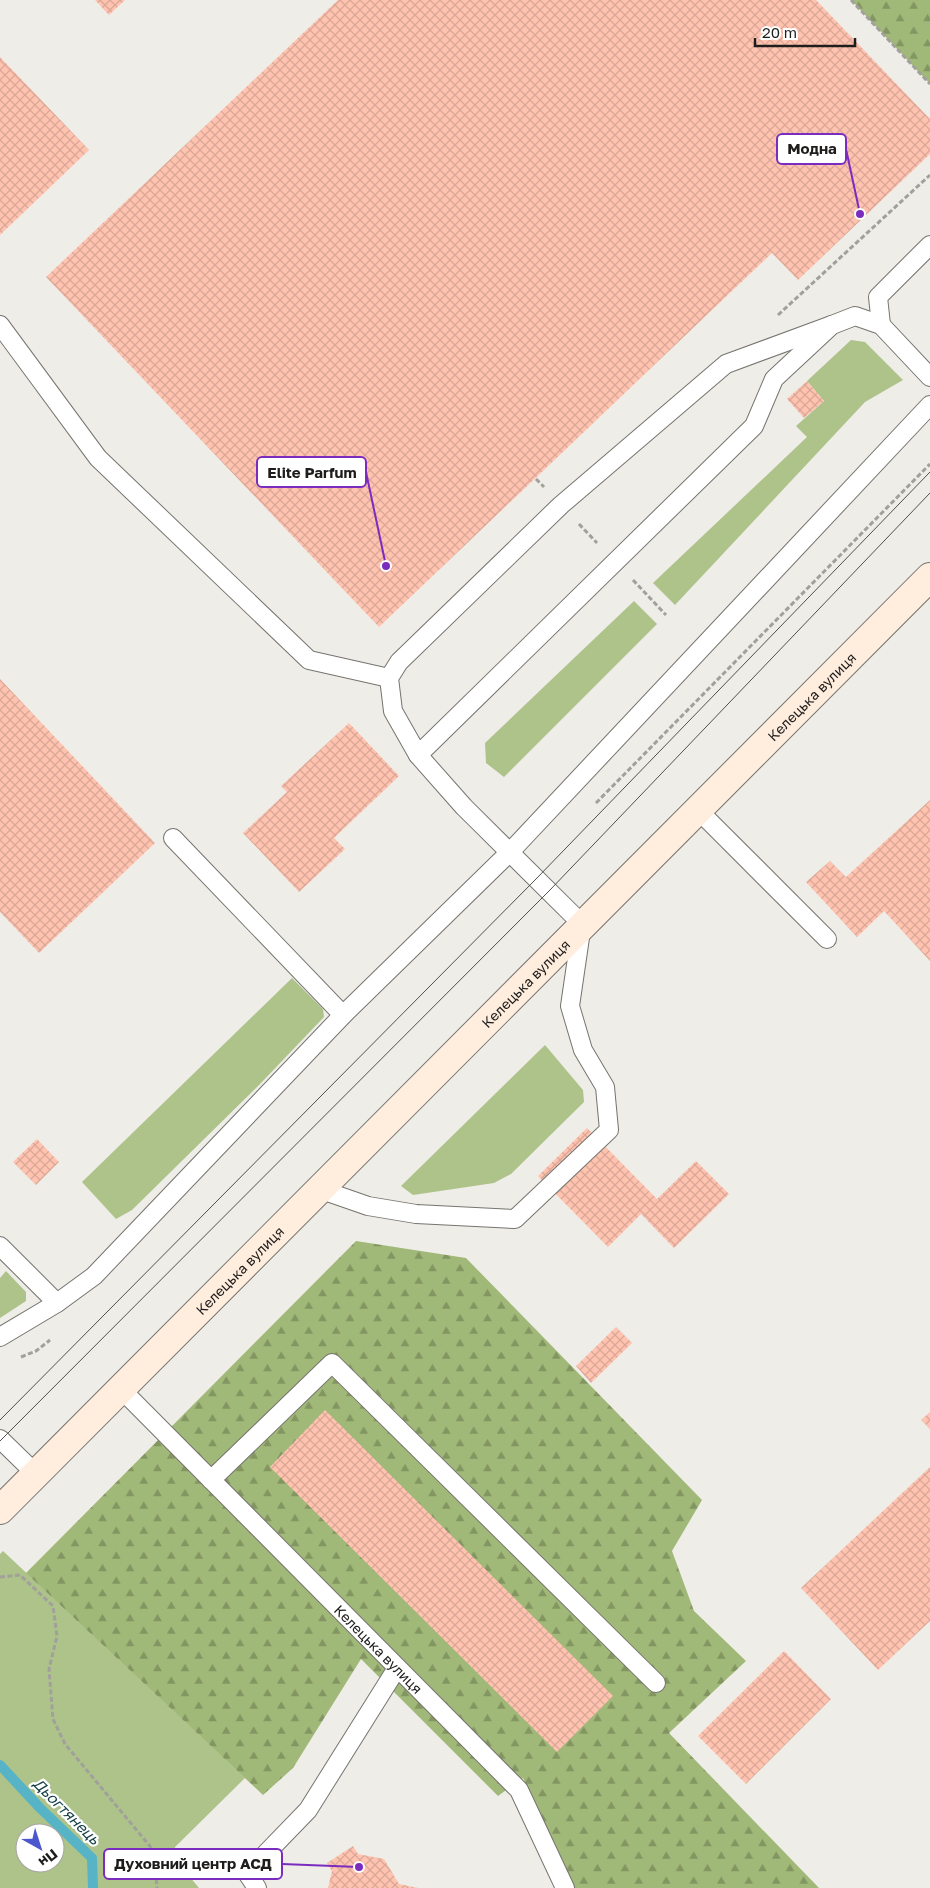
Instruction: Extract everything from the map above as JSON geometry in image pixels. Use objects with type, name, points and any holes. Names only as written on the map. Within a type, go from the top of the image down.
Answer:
[{"type":"main road","name":"Келецька вулиця","points":[[0,1510],[930,577]]},
{"type":"lane","points":[[881,325],[878,297],[930,245]]},
{"type":"lane","points":[[319,1189],[368,1206],[416,1214],[515,1219],[610,1130],[605,1087],[583,1050],[570,1006],[582,924],[464,807],[418,755],[393,711],[389,678],[398,662],[561,505],[726,364],[855,316],[881,325],[930,377]]},
{"type":"lane","points":[[418,755],[754,426],[774,379],[832,324]]},
{"type":"lane","points":[[0,325],[98,458],[309,660],[389,678]]},
{"type":"lane","points":[[0,1337],[57,1303],[94,1276],[343,1015],[509,853],[930,406]]},
{"type":"lane","points":[[697,809],[827,938]]},
{"type":"lane","points":[[173,838],[343,1015]]},
{"type":"lane","points":[[0,1246],[57,1303]]},
{"type":"lane","points":[[211,1480],[332,1363],[656,1683]]},
{"type":"lane","name":"Келецька вулиця","points":[[121,1389],[519,1790],[565,1888]]},
{"type":"lane","points":[[0,1439],[36,1474]]},
{"type":"lane","points":[[257,1888],[247,1873],[308,1810],[397,1668]]},
{"type":"path","points":[[851,0],[930,84]]},
{"type":"path","points":[[776,317],[930,175]]},
{"type":"path","points":[[616,562],[666,615]]},
{"type":"path","points":[[0,1577],[20,1575],[53,1606],[56,1636],[49,1669],[54,1718],[65,1744],[154,1851],[157,1888]]},
{"type":"green space","points":[[851,0],[930,0],[930,84]]},
{"type":"green space","points":[[851,340],[865,342],[903,380],[865,402],[675,605],[653,583],[807,437],[796,426],[824,401],[807,381]]},
{"type":"green space","points":[[634,601],[657,624],[504,777],[486,763],[485,743]]},
{"type":"green space","points":[[292,978],[323,1009],[324,1017],[260,1084],[132,1210],[116,1219],[82,1182]]},
{"type":"green space","points":[[545,1045],[583,1090],[584,1102],[511,1174],[494,1183],[413,1195],[401,1186]]},
{"type":"green space","points":[[356,1241],[466,1258],[702,1500],[672,1551],[694,1611],[746,1661],[669,1733],[819,1888],[573,1888],[523,1778],[498,1796],[361,1659],[293,1768],[263,1795],[26,1573]]},
{"type":"green space","points":[[6,1271],[26,1292],[26,1301],[0,1318],[0,1278]]},
{"type":"green space","points":[[3,1551],[245,1778],[175,1847],[175,1859],[199,1888],[0,1888],[0,1554]]},
{"type":"building","points":[[95,0],[125,0],[109,15]]},
{"type":"building","points":[[338,0],[816,0],[930,119],[930,154],[798,280],[772,253],[379,627],[46,277]]},
{"type":"building","points":[[0,57],[89,150],[0,235]]},
{"type":"building","points":[[807,381],[824,401],[804,418],[787,399]]},
{"type":"building","points":[[0,679],[155,843],[39,953],[0,912]]},
{"type":"building","points":[[349,723],[399,776],[334,838],[345,849],[299,892],[243,833],[287,792],[281,786]]},
{"type":"building","points":[[930,800],[930,961],[884,911],[857,937],[806,882],[830,861],[846,877]]},
{"type":"building","points":[[587,1128],[657,1199],[696,1161],[729,1194],[674,1248],[641,1214],[608,1247],[538,1176]]},
{"type":"building","points":[[37,1139],[59,1162],[36,1185],[13,1162]]},
{"type":"building","points":[[616,1327],[632,1343],[591,1383],[576,1366]]},
{"type":"building","points":[[325,1410],[613,1696],[557,1752],[270,1467]]},
{"type":"building","points":[[930,1412],[930,1429],[921,1420]]},
{"type":"building","points":[[930,1467],[930,1621],[878,1670],[801,1588]]},
{"type":"building","points":[[784,1651],[831,1699],[746,1784],[698,1736]]},
{"type":"building","points":[[353,1846],[358,1854],[384,1859],[399,1884],[418,1888],[328,1888],[332,1871],[327,1863]]},
{"type":"waterway","name":"Дьогтянець","points":[[0,1765],[40,1808],[92,1858],[93,1888]]},
{"type":"tram line","points":[[0,1420],[536,879],[930,472]]},
{"type":"tram line","points":[[0,1441],[549,891],[930,493]]},
{"type":"place","name":"Модна","points":[[860,214]]},
{"type":"place","name":"Elite Parfum","points":[[386,566]]},
{"type":"place","name":"Духовний центр АСД","points":[[359,1867]]}]
